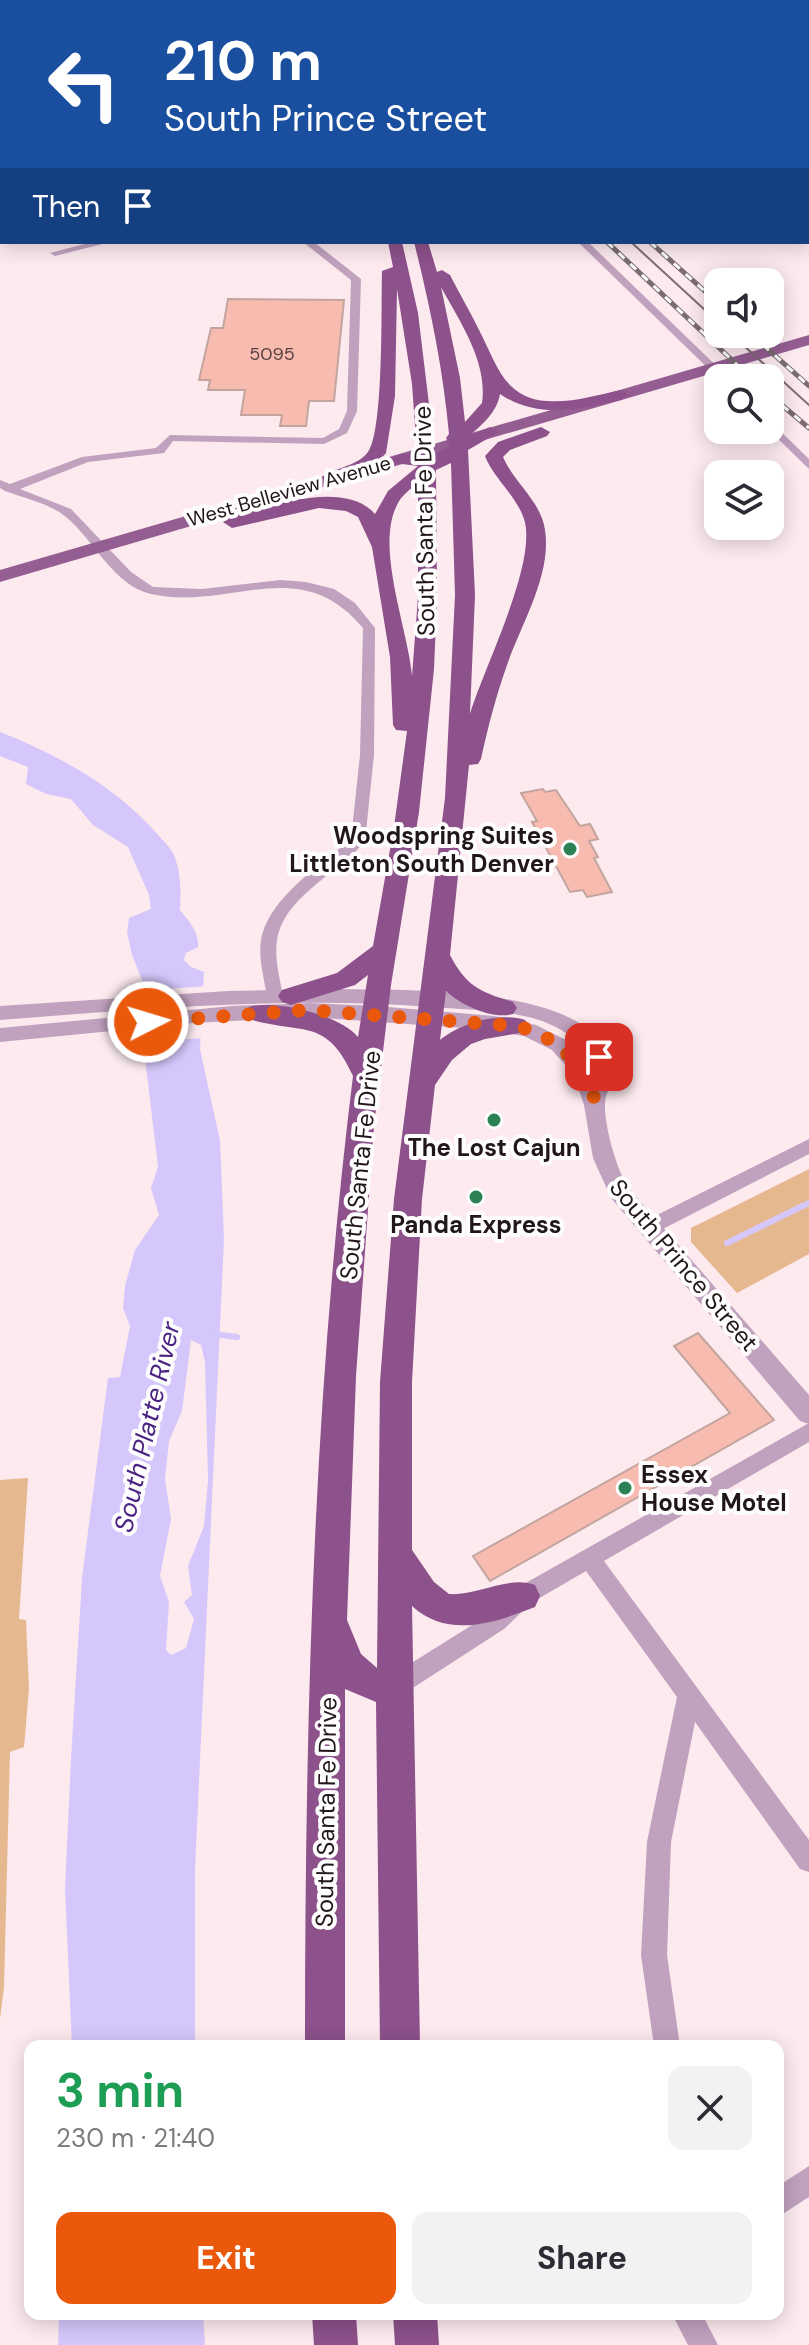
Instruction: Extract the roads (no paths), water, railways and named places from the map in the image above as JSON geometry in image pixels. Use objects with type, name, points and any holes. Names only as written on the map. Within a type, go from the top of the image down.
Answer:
[{"type":"highway","name":"South Santa Fe Drive","points":[[325,2040],[325,1799],[342,1357],[367,1078],[384,950],[408,817],[426,638],[429,554],[427,448],[418,356],[392,244]]},
{"type":"highway","points":[[328,480],[370,459],[379,451],[386,393],[392,244]]},
{"type":"highway","name":"South Santa Fe Drive","points":[[400,2040],[394,1687],[396,1382],[421,1087],[456,798],[466,549],[449,354],[423,244]]},
{"type":"highway","points":[[424,244],[489,373],[509,396],[533,405],[558,406],[621,395]]},
{"type":"highway","points":[[408,817],[401,663],[382,554],[381,520],[391,499],[407,482],[444,453],[486,410],[493,392],[489,373]]},
{"type":"highway","points":[[386,393],[392,419],[402,430],[504,481],[531,521],[535,553]]},
{"type":"highway","points":[[444,453],[490,432]]},
{"type":"highway","points":[[446,893],[475,740],[535,553],[536,531],[529,510],[494,456],[504,446],[541,432]]},
{"type":"highway","points":[[232,522],[321,502],[340,502],[357,507],[369,517],[382,554]]},
{"type":"highway","points":[[257,1004],[340,982],[384,950]]},
{"type":"highway","points":[[439,958],[446,976],[461,993],[510,1017]]},
{"type":"highway","points":[[257,1004],[337,1031],[349,1043],[367,1078]]},
{"type":"highway","points":[[421,1087],[441,1054],[454,1041],[510,1017]]},
{"type":"highway","points":[[395,1552],[421,1596],[442,1609],[471,1612],[523,1596]]},
{"type":"highway","points":[[331,1609],[344,1657],[355,1675],[371,1685],[394,1687]]},
{"type":"highway","points":[[334,2320],[336,2345]]},
{"type":"highway","points":[[415,2320],[417,2345]]},
{"type":"main road","points":[[490,432],[809,340]]},
{"type":"main road","name":"West Belleview Avenue","points":[[772,364],[809,353]]},
{"type":"main road","name":"West Belleview Avenue","points":[[0,576],[232,522],[397,466],[444,453],[480,449],[704,384]]},
{"type":"main road","name":"West Belleview Avenue","points":[[0,591],[106,551],[328,480],[397,466]]},
{"type":"street","points":[[55,253],[96,244]]},
{"type":"street","points":[[4,486],[86,459],[160,451],[170,438],[324,441],[340,436],[347,429],[352,411],[356,279],[311,244]]},
{"type":"street","points":[[585,244],[708,364]]},
{"type":"street","points":[[784,439],[809,466]]},
{"type":"street","points":[[4,486],[68,512],[144,588],[157,592],[189,593],[278,583],[317,588],[350,604],[369,628],[367,755],[358,841],[281,912],[270,933],[269,962],[257,1004]]},
{"type":"street","name":"South Prince Street","points":[[257,1004],[307,1010],[378,1005]]},
{"type":"street","name":"South Prince Street","points":[[0,1035],[93,1017],[257,1004],[378,1005],[510,1017],[562,1047],[579,1066],[595,1100],[599,1143],[607,1172],[619,1192],[809,1413]]},
{"type":"street","name":"South Prince Street","points":[[0,1013],[93,1017]]},
{"type":"street","points":[[648,1228],[809,1146]]},
{"type":"street","points":[[394,1687],[496,1622],[523,1596],[809,1432]]},
{"type":"street","points":[[589,1557],[809,1860]]},
{"type":"street","points":[[666,2040],[654,1955],[659,1842],[689,1694]]},
{"type":"street","points":[[784,2199],[809,2180]]},
{"type":"street","points":[[689,2320],[704,2345]]},
{"type":"water","name":"South Platte River","points":[[0,732],[65,762],[106,788],[143,819],[167,845],[178,869],[180,910],[193,927],[198,942],[198,947],[186,953],[184,960],[191,967],[204,972],[200,1049],[220,1141],[224,1239],[195,1869],[195,2040],[72,2040],[65,1889],[82,1578],[108,1378],[120,1377],[130,1326],[123,1308],[125,1286],[135,1250],[159,1215],[151,1188],[158,1167],[146,1066],[142,980],[127,932],[129,918],[151,909],[149,895],[128,847],[93,825],[71,799],[46,794],[26,784],[28,767],[0,756]],"holes":[[[191,1340],[201,1345],[205,1362],[208,1480],[204,1526],[188,1566],[192,1595],[184,1602],[194,1619],[186,1648],[171,1655],[166,1650],[169,1602],[160,1576],[171,1519],[165,1479],[169,1441],[182,1411]]]},
{"type":"water","points":[[59,2320],[203,2320],[205,2345],[58,2345]]},
{"type":"waterway","points":[[727,1243],[809,1203]]},
{"type":"waterway","points":[[214,1334],[237,1337]]},
{"type":"tram line","points":[[633,244],[704,309]]},
{"type":"tram line","points":[[746,348],[809,405]]},
{"type":"railway","points":[[609,244],[736,364]]},
{"type":"railway","points":[[652,244],[704,290]]},
{"type":"railway","points":[[767,348],[809,386]]},
{"type":"railway","points":[[784,407],[809,428]]},
{"type":"place","name":"Woodspring Suites Littleton South Denver","points":[[570,849]]},
{"type":"place","name":"The Lost Cajun","points":[[494,1120]]},
{"type":"place","name":"Panda Express","points":[[476,1197]]},
{"type":"place","name":"Essex House Motel","points":[[625,1488]]}]
